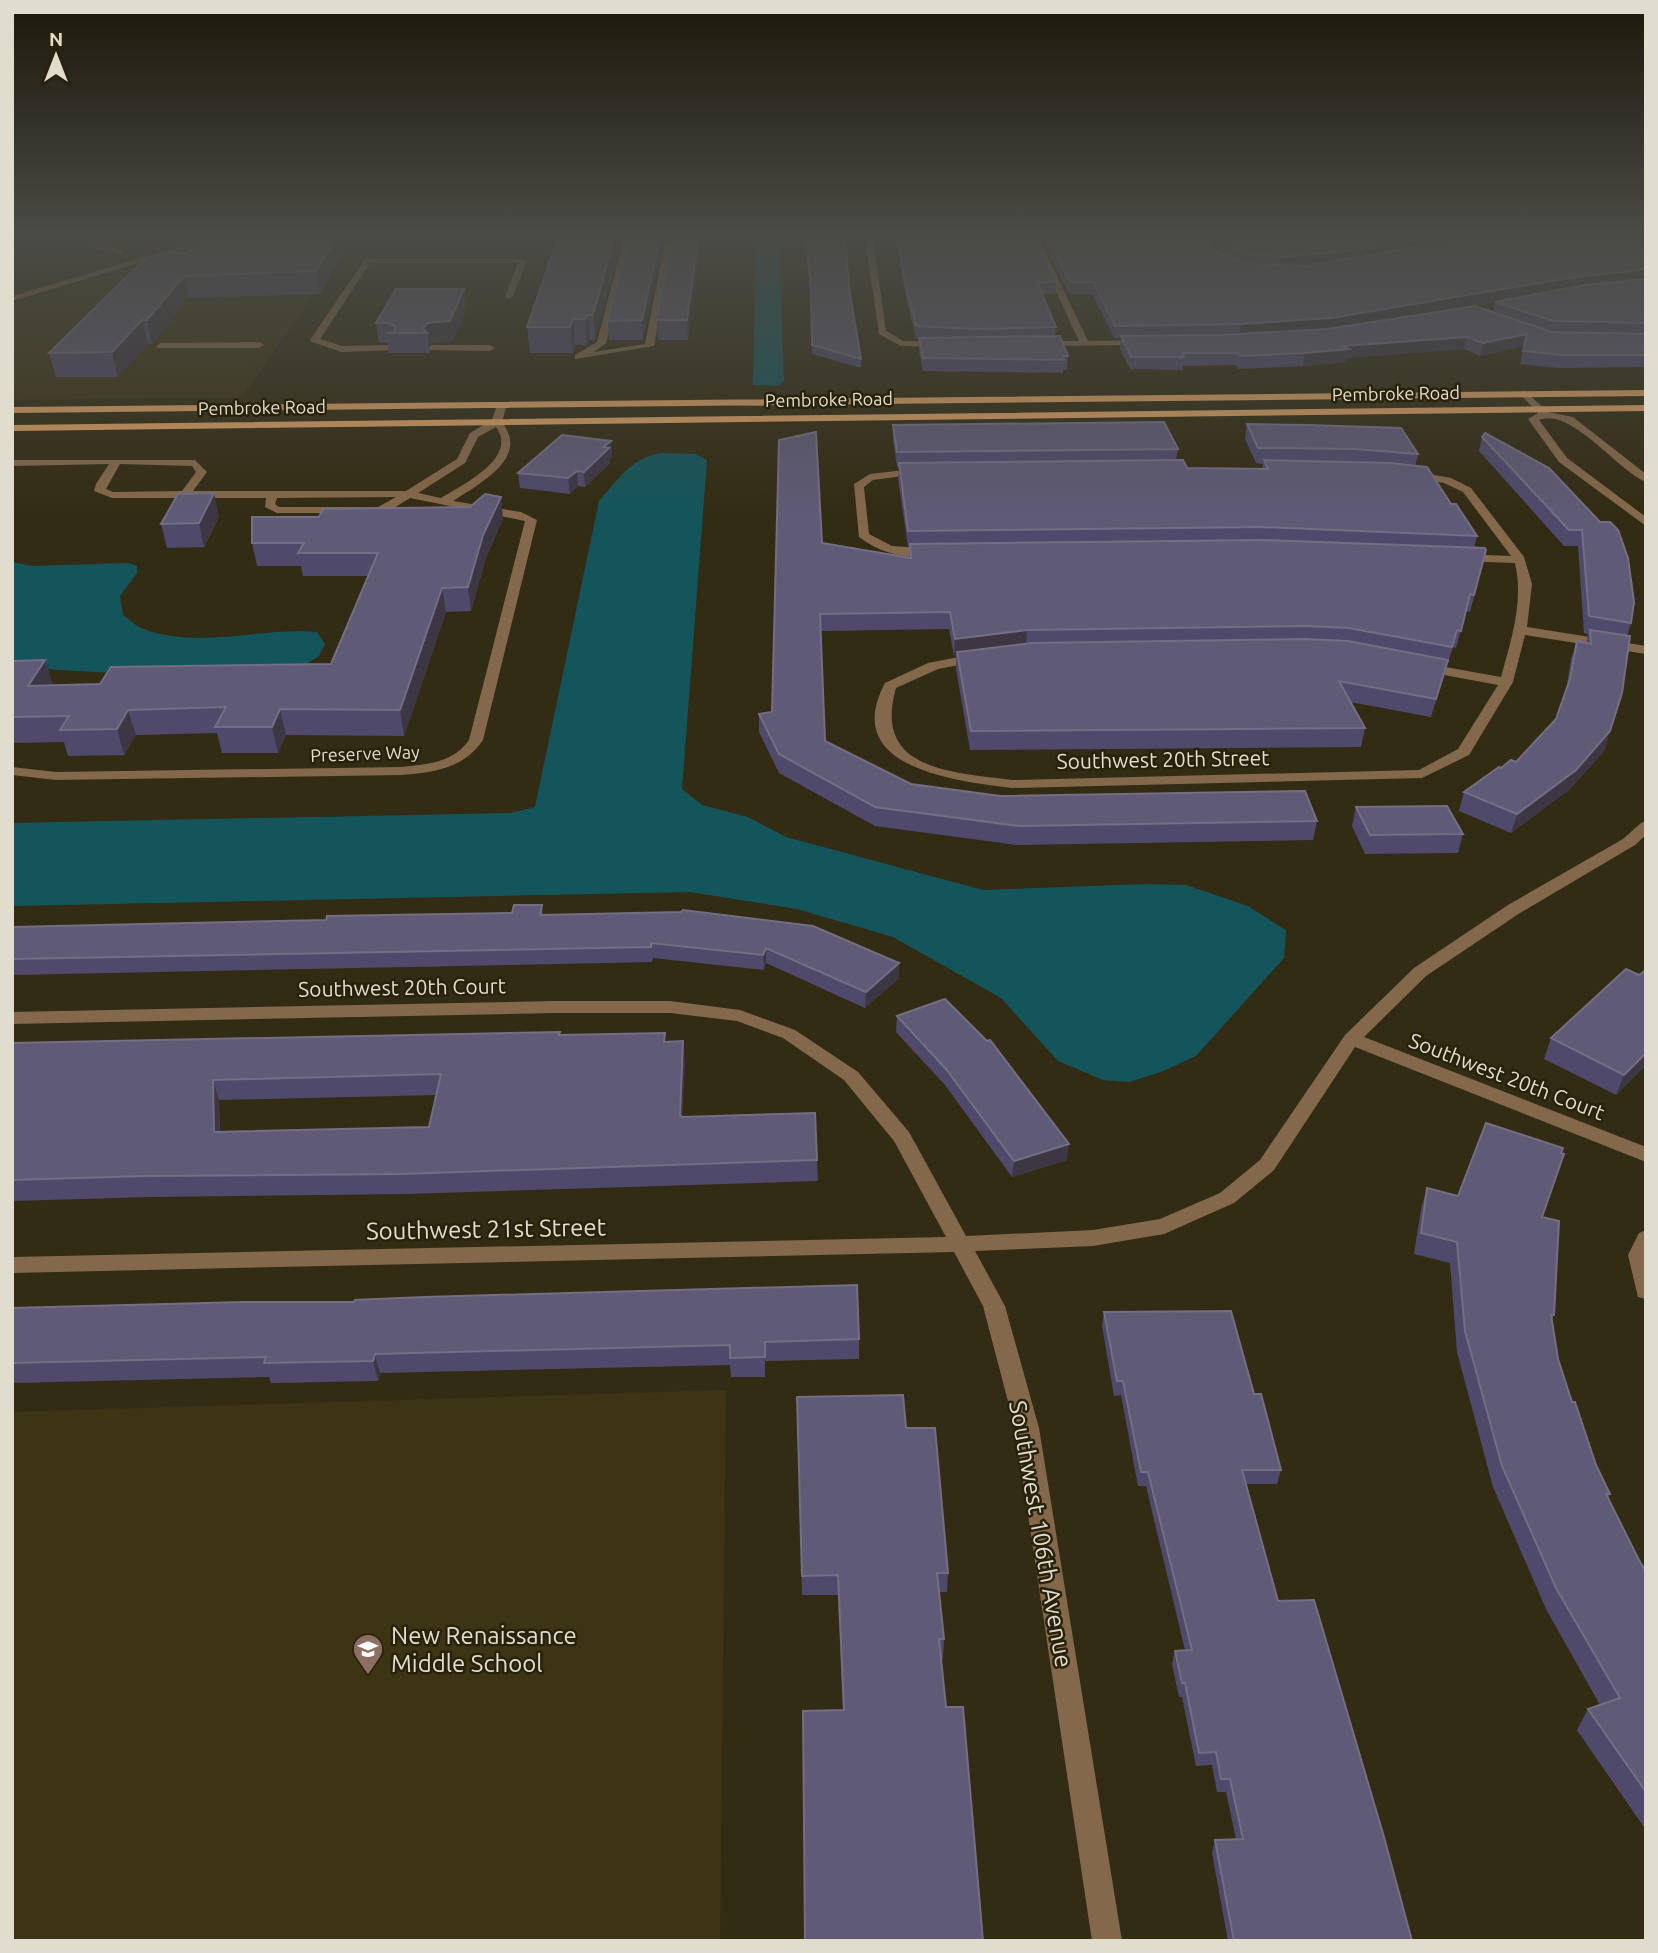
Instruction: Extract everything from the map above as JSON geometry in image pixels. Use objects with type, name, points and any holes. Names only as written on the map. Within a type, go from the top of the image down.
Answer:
[{"type":"main road","name":"Pembroke Road","points":[[12,410],[1646,393]]},
{"type":"main road","name":"Pembroke Road","points":[[12,428],[1646,408]]},
{"type":"street","points":[[323,329],[316,340],[323,346],[392,348]]},
{"type":"street","points":[[605,329],[601,343],[578,357],[649,346],[652,329]]},
{"type":"street","points":[[882,329],[887,338],[899,342],[946,345]]},
{"type":"street","points":[[1078,329],[1085,344]]},
{"type":"street","points":[[1035,344],[1155,343]]},
{"type":"street","points":[[161,346],[259,345]]},
{"type":"street","points":[[432,348],[490,348]]},
{"type":"street","points":[[1524,393],[1542,411],[1569,419],[1646,479]]},
{"type":"street","points":[[406,494],[461,461],[474,435],[497,422],[502,404]]},
{"type":"street","points":[[1542,411],[1533,419],[1563,460],[1646,523]]},
{"type":"street","points":[[444,501],[485,474],[503,455],[508,444],[505,429],[497,422]]},
{"type":"street","name":"Preserve Way","points":[[12,771],[56,776],[402,771],[438,768],[460,760],[470,751],[476,740],[531,520],[522,515],[406,494],[112,495],[100,491],[101,484],[117,461]]},
{"type":"street","points":[[12,463],[195,463],[202,472],[185,495]]},
{"type":"street","points":[[449,469],[485,474]]},
{"type":"street","points":[[931,471],[870,477],[858,486],[863,535],[877,546],[898,554],[940,553]]},
{"type":"street","points":[[1398,473],[1447,480],[1467,490],[1520,560],[1526,584],[1520,630],[1506,682],[1412,664]]},
{"type":"street","points":[[1451,558],[1520,560]]},
{"type":"street","points":[[1520,630],[1646,650]]},
{"type":"street","name":"Southwest 20th Street","points":[[993,656],[954,659],[913,672],[890,686],[883,711],[887,738],[908,760],[950,775],[1012,783],[1422,774],[1464,752],[1506,682]]},
{"type":"street","name":"Southwest 21st Street","points":[[12,1265],[962,1244],[1093,1238],[1164,1226],[1227,1198],[1266,1166],[1351,1039],[1420,972],[1514,909],[1629,842],[1646,826]]},
{"type":"street","name":"Southwest 20th Court","points":[[12,1018],[542,1007],[670,1007],[740,1016],[789,1034]]},
{"type":"street","name":"Southwest 106th Avenue","points":[[789,1034],[850,1076],[902,1137],[993,1306],[1027,1428],[1107,1941]]},
{"type":"street","name":"Southwest 20th Court","points":[[1351,1039],[1646,1155]]},
{"type":"street","points":[[1646,1238],[1639,1255],[1646,1291]]},
{"type":"shaded area","points":[[12,329],[290,329],[241,398],[12,400]]},
{"type":"shaded area","name":"New Renaissance Middle School","points":[[726,1390],[720,1941],[12,1941],[12,1412]]},
{"type":"water","points":[[754,329],[782,329],[784,381],[778,386],[753,385]]},
{"type":"water","points":[[660,453],[695,454],[707,460],[682,789],[702,805],[748,817],[786,837],[983,890],[1186,885],[1248,906],[1286,930],[1284,958],[1196,1056],[1161,1072],[1129,1082],[1103,1080],[1058,1061],[1001,998],[893,937],[797,909],[690,892],[12,906],[12,823],[511,813],[535,807],[599,501],[633,465]]},
{"type":"water","points":[[12,562],[32,566],[129,563],[137,566],[137,573],[120,596],[123,615],[146,630],[188,638],[317,632],[325,644],[319,656],[293,673],[112,673],[12,667]]},
{"type":"building","points":[[73,329],[133,329],[112,352],[49,353]]},
{"type":"building","points":[[394,329],[423,329],[427,333],[386,333],[394,332]]},
{"type":"building","points":[[812,329],[856,329],[861,359],[812,345]]},
{"type":"building","points":[[1325,329],[1544,329],[1552,332],[1646,334],[1646,355],[1562,355],[1523,351],[1527,334],[1483,343],[1467,337],[1343,346],[1349,349],[1305,353],[1240,356],[1237,353],[1183,353],[1184,357],[1131,357],[1121,336],[1220,335]]},
{"type":"building","points":[[1060,336],[1068,356],[1063,356],[1064,360],[923,358],[919,338]]},
{"type":"building","points":[[1164,422],[1178,449],[897,452],[893,425]]},
{"type":"building","points":[[1247,424],[1401,428],[1418,454],[1355,449],[1258,448]]},
{"type":"building","points":[[816,432],[822,543],[911,558],[910,544],[1263,540],[1486,550],[1474,595],[1470,594],[1461,631],[1457,630],[1452,647],[1349,628],[1305,626],[1027,630],[955,639],[950,612],[820,614],[825,741],[911,784],[1000,796],[1305,791],[1317,821],[1019,826],[875,807],[779,754],[759,714],[772,712],[779,440]]},
{"type":"building","points":[[1485,433],[1549,468],[1600,522],[1610,522],[1618,530],[1628,558],[1634,602],[1631,623],[1589,616],[1582,530],[1569,530],[1482,437]]},
{"type":"building","points":[[562,435],[611,441],[603,447],[609,448],[584,472],[577,471],[568,478],[518,473]]},
{"type":"building","points":[[1183,460],[1187,468],[1268,469],[1264,460],[1390,463],[1427,467],[1451,504],[1456,504],[1477,536],[1263,527],[908,531],[899,463]]},
{"type":"building","points":[[214,493],[199,523],[161,524],[178,494]]},
{"type":"building","points":[[485,494],[501,497],[483,535],[468,587],[442,588],[400,710],[280,709],[272,727],[215,727],[226,707],[128,710],[117,729],[60,730],[69,716],[12,717],[12,661],[45,660],[28,686],[100,684],[111,667],[331,664],[378,553],[298,553],[304,543],[252,543],[252,517],[319,517],[323,509],[470,507]]},
{"type":"building","points":[[1590,630],[1630,636],[1622,693],[1610,731],[1576,770],[1517,814],[1464,792],[1511,760],[1516,762],[1556,719],[1570,679],[1577,641],[1591,644]]},
{"type":"building","points":[[1305,639],[1348,641],[1448,660],[1436,699],[1339,681],[1365,728],[971,731],[957,652],[1032,643]]},
{"type":"building","points":[[1447,806],[1463,834],[1370,835],[1356,807]]},
{"type":"building","points":[[514,905],[542,905],[540,915],[683,910],[813,926],[899,963],[866,992],[766,948],[763,955],[651,943],[651,947],[12,959],[12,927],[326,920],[327,916],[512,913]]},
{"type":"building","points":[[1626,969],[1639,975],[1646,970],[1646,1053],[1624,1075],[1551,1038]]},
{"type":"building","points":[[945,999],[987,1041],[990,1040],[1069,1144],[1014,1161],[946,1069],[897,1016]]},
{"type":"building","points":[[560,1032],[559,1035],[665,1033],[664,1042],[683,1041],[682,1117],[815,1113],[817,1160],[401,1174],[12,1180],[12,1043]],"holes":[[[441,1074],[429,1127],[214,1132],[213,1080]]]},
{"type":"building","points":[[1486,1123],[1563,1148],[1561,1153],[1564,1154],[1542,1217],[1559,1221],[1554,1315],[1551,1315],[1558,1359],[1596,1465],[1610,1494],[1606,1494],[1646,1571],[1646,1792],[1588,1709],[1620,1698],[1556,1588],[1502,1466],[1465,1331],[1457,1242],[1421,1233],[1427,1188],[1458,1196]]},
{"type":"building","points":[[857,1285],[859,1339],[765,1342],[765,1357],[730,1358],[730,1345],[375,1354],[373,1361],[264,1363],[266,1357],[12,1363],[12,1308],[354,1302],[424,1297]]},
{"type":"building","points":[[1231,1311],[1254,1394],[1261,1394],[1281,1470],[1242,1470],[1278,1601],[1314,1600],[1412,1941],[1234,1941],[1215,1840],[1243,1839],[1230,1779],[1221,1779],[1216,1752],[1199,1753],[1185,1683],[1182,1683],[1175,1651],[1192,1650],[1148,1472],[1141,1472],[1123,1381],[1117,1381],[1104,1312]]},
{"type":"building","points":[[903,1395],[906,1428],[935,1428],[948,1573],[937,1573],[944,1639],[939,1639],[946,1707],[963,1707],[983,1941],[805,1941],[803,1711],[844,1710],[838,1575],[802,1576],[797,1397]]},
{"type":"place","name":"New Renaissance Middle School","points":[[368,1676]]}]
